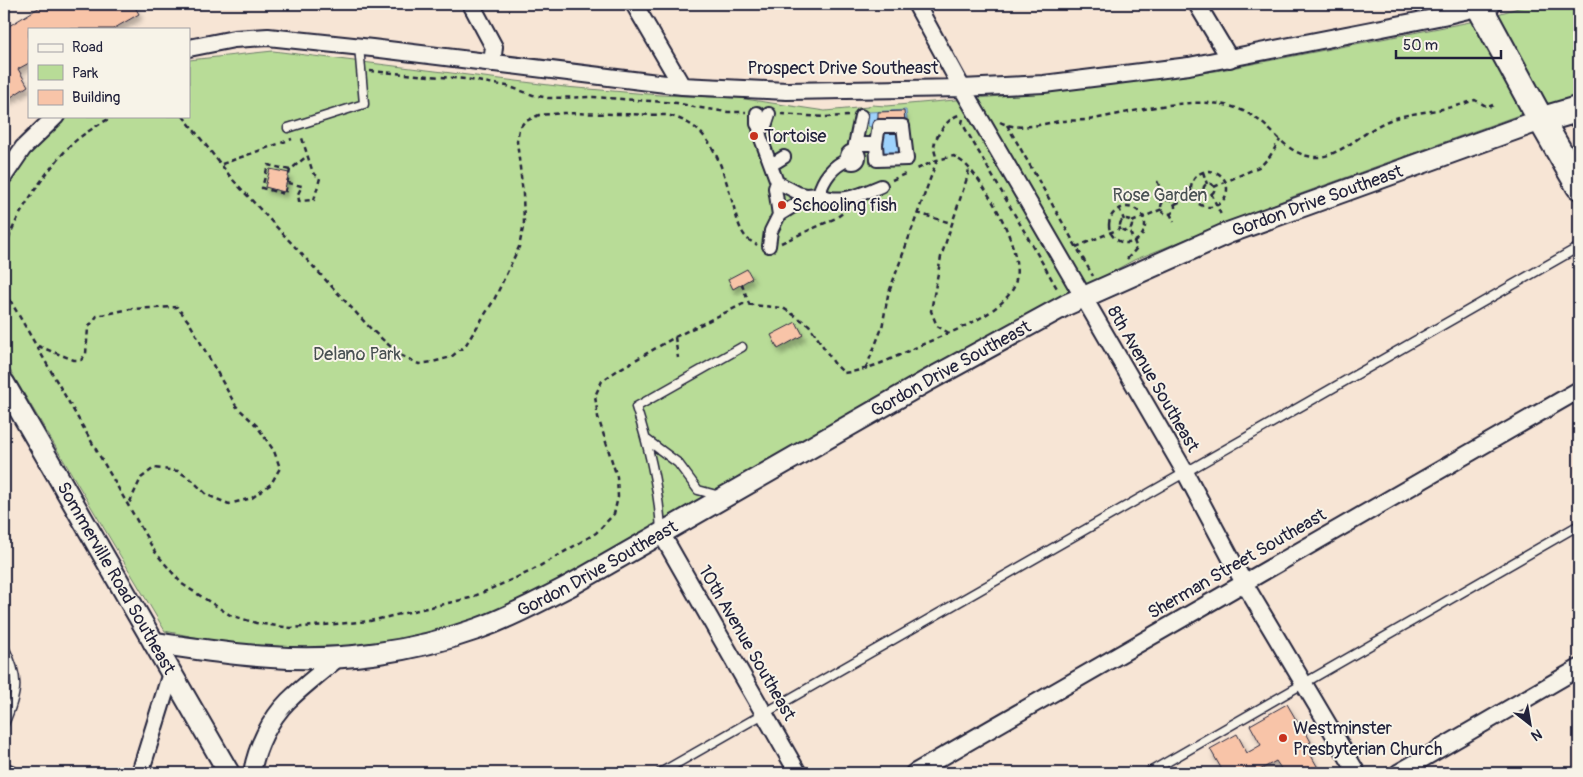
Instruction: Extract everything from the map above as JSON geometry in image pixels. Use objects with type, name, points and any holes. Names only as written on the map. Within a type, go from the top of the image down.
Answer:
[{"type":"main road","points":[[1484,5],[1541,120],[1579,186]]},
{"type":"main road","name":"Gordon Drive Southeast","points":[[1541,120],[1579,109]]},
{"type":"street","points":[[471,4],[494,47],[492,63]]},
{"type":"street","points":[[634,4],[682,86]]},
{"type":"street","name":"8th Avenue Southeast","points":[[916,4],[962,88],[1185,472],[1244,584],[1357,773]]},
{"type":"street","points":[[1197,4],[1230,59]]},
{"type":"street","name":"Prospect Drive Southeast","points":[[190,48],[234,39],[268,37],[359,46],[682,86],[787,91],[962,88],[1044,84],[1189,66],[1443,16],[1484,5]]},
{"type":"street","points":[[763,113],[757,124],[777,182],[776,188],[780,215]]},
{"type":"street","points":[[852,152],[861,116]]},
{"type":"street","points":[[4,176],[23,148],[54,118]]},
{"type":"street","name":"Gordon Drive Southeast","points":[[154,643],[271,657],[339,657],[394,651],[477,629],[525,609],[570,585],[927,381],[1083,297],[1228,233],[1541,120]]},
{"type":"street","points":[[769,246],[771,231],[780,215],[813,195],[828,175],[852,152],[876,144]]},
{"type":"street","points":[[771,165],[784,157]]},
{"type":"street","points":[[777,182],[787,188],[827,198],[859,196],[881,186]]},
{"type":"street","name":"Sommerville Road Southeast","points":[[4,383],[229,773]]},
{"type":"street","name":"Sherman Street Southeast","points":[[914,773],[1579,390]]},
{"type":"street","name":"10th Avenue Southeast","points":[[661,533],[798,773]]},
{"type":"street","points":[[252,773],[259,747],[276,716],[287,701],[339,657]]},
{"type":"street","points":[[1398,773],[1579,668]]},
{"type":"street","points":[[140,773],[171,674]]},
{"type":"street","points":[[4,772],[9,773]]},
{"type":"lane","points":[[288,128],[364,104],[359,46]]},
{"type":"lane","points":[[660,773],[1579,247]]},
{"type":"lane","points":[[661,533],[660,512],[647,440],[636,407],[742,347]]},
{"type":"lane","points":[[647,440],[678,463],[698,490],[724,497]]},
{"type":"lane","points":[[1148,773],[1579,525]]},
{"type":"lane","points":[[4,647],[12,664],[16,680],[15,695],[4,724]]},
{"type":"path","points":[[995,116],[1000,123],[1007,125],[1040,125],[1091,119],[1155,107],[1209,103],[1228,105],[1256,118],[1288,148],[1316,157],[1330,154],[1395,118],[1442,109],[1475,100],[1488,107],[1493,105]]},
{"type":"path","points":[[185,118],[233,180],[372,330],[400,356],[419,364],[451,357],[465,346],[494,300],[519,247],[524,223],[517,141],[519,129],[524,122],[539,115],[564,113],[666,115],[680,118],[691,124],[702,134],[721,165],[740,227],[745,237],[760,247],[780,244],[836,218],[851,207]]},
{"type":"path","points":[[865,370],[882,328],[888,295],[916,213],[937,160],[934,146],[939,134],[956,115],[964,114],[962,123],[1062,298]]},
{"type":"path","points":[[4,256],[16,222],[44,176],[72,144],[110,118]]},
{"type":"path","points":[[288,183],[302,186],[298,194],[299,201],[314,200],[320,178],[313,173],[297,125]]},
{"type":"path","points":[[1007,125],[1093,276],[1100,273]]},
{"type":"path","points":[[222,164],[301,136]]},
{"type":"path","points":[[1211,194],[1214,187],[1261,166],[1280,140]]},
{"type":"path","points":[[290,170],[268,165],[262,188],[285,194],[290,170],[308,156]]},
{"type":"path","points":[[4,283],[6,293],[155,552],[182,584],[230,615],[256,623],[291,628],[370,621],[470,598],[529,572],[596,533],[614,514],[618,497],[617,477],[598,417],[595,396],[602,380],[675,337],[722,313],[743,304],[783,308],[809,324],[834,363],[844,372],[865,370],[949,333],[991,312],[1012,291],[1017,271],[1010,240],[1002,220],[969,168],[954,156],[937,160],[916,169]]},
{"type":"path","points":[[949,333],[936,326],[931,311],[941,257],[969,168]]},
{"type":"path","points":[[1214,171],[1224,177],[1226,182],[1227,193],[1217,206],[1205,207],[1200,205],[1192,196],[1191,190],[1194,179],[1203,172],[1214,171]]},
{"type":"path","points":[[881,186],[909,172]]},
{"type":"path","points":[[1203,172],[1208,184],[1212,184],[1214,187]]},
{"type":"path","points":[[1157,181],[1166,200]]},
{"type":"path","points":[[1204,191],[1204,187],[1208,184]]},
{"type":"path","points":[[1204,191],[1211,194],[1228,233]]},
{"type":"path","points":[[1174,204],[1204,191]]},
{"type":"path","points":[[1166,200],[1172,201],[1174,204]]},
{"type":"path","points":[[1162,209],[1162,204],[1166,200]]},
{"type":"path","points":[[1170,213],[1175,208],[1174,204]]},
{"type":"path","points":[[1124,206],[1136,209],[1143,217],[1144,228],[1139,238],[1129,243],[1118,241],[1110,233],[1108,221],[1114,211],[1119,208],[1124,206]]},
{"type":"path","points":[[1119,208],[1124,220]]},
{"type":"path","points":[[1162,209],[1164,212],[1170,213]]},
{"type":"path","points":[[1124,220],[1132,222],[1162,209]]},
{"type":"path","points":[[916,213],[951,224]]},
{"type":"path","points":[[1170,213],[1174,222]]},
{"type":"path","points":[[1121,228],[1121,222],[1124,220]]},
{"type":"path","points":[[1129,230],[1132,222]]},
{"type":"path","points":[[1076,247],[1121,228],[1129,230]]},
{"type":"path","points":[[1126,261],[1137,248],[1129,230]]},
{"type":"path","points":[[742,284],[749,304]]},
{"type":"path","points":[[36,346],[74,360],[81,360],[86,354],[88,328],[96,316],[130,309],[177,307],[189,322],[236,406],[256,426],[274,451],[280,468],[271,484],[252,498],[229,504],[208,495],[192,480],[178,471],[154,468],[141,478],[128,506]]},
{"type":"path","points":[[675,337],[678,358]]},
{"type":"green space","name":"Delano Park","points":[[1532,4],[1579,4],[1579,96],[1552,103],[1292,197],[1134,260],[907,382],[518,604],[460,628],[406,642],[324,651],[258,650],[165,631],[4,360],[4,183],[31,145],[59,118],[190,118],[190,60],[273,51],[565,87],[660,95],[738,98],[825,111],[872,105],[886,106],[1036,93],[1216,71],[1470,22]]},
{"type":"water","points":[[906,110],[912,165],[877,165],[874,128],[868,126],[869,112]]},
{"type":"building","points":[[45,4],[133,4],[139,14],[115,28],[28,28],[28,64],[18,69],[28,86],[8,99],[4,92],[4,16],[9,26]]},
{"type":"building","points":[[904,111],[905,122],[878,122],[878,112]]},
{"type":"building","points":[[270,169],[289,173],[284,192],[265,187]]},
{"type":"building","points":[[747,269],[752,278],[733,289],[728,279]]},
{"type":"building","points":[[796,322],[803,335],[778,349],[771,335]]},
{"type":"building","name":"Westminster Presbyterian Church","points":[[1287,704],[1311,742],[1305,745],[1321,773],[1284,773],[1276,761],[1258,771],[1259,773],[1224,773],[1210,749],[1237,734],[1247,753],[1261,745],[1250,725]]},
{"type":"place","name":"Tortoise","points":[[754,136]]},
{"type":"place","name":"Schooling fish","points":[[782,205]]},
{"type":"place","name":"Westminster Presbyterian Church","points":[[1283,738]]},
{"type":"park label","name":"Rose Garden","points":[[1160,195]]}]
